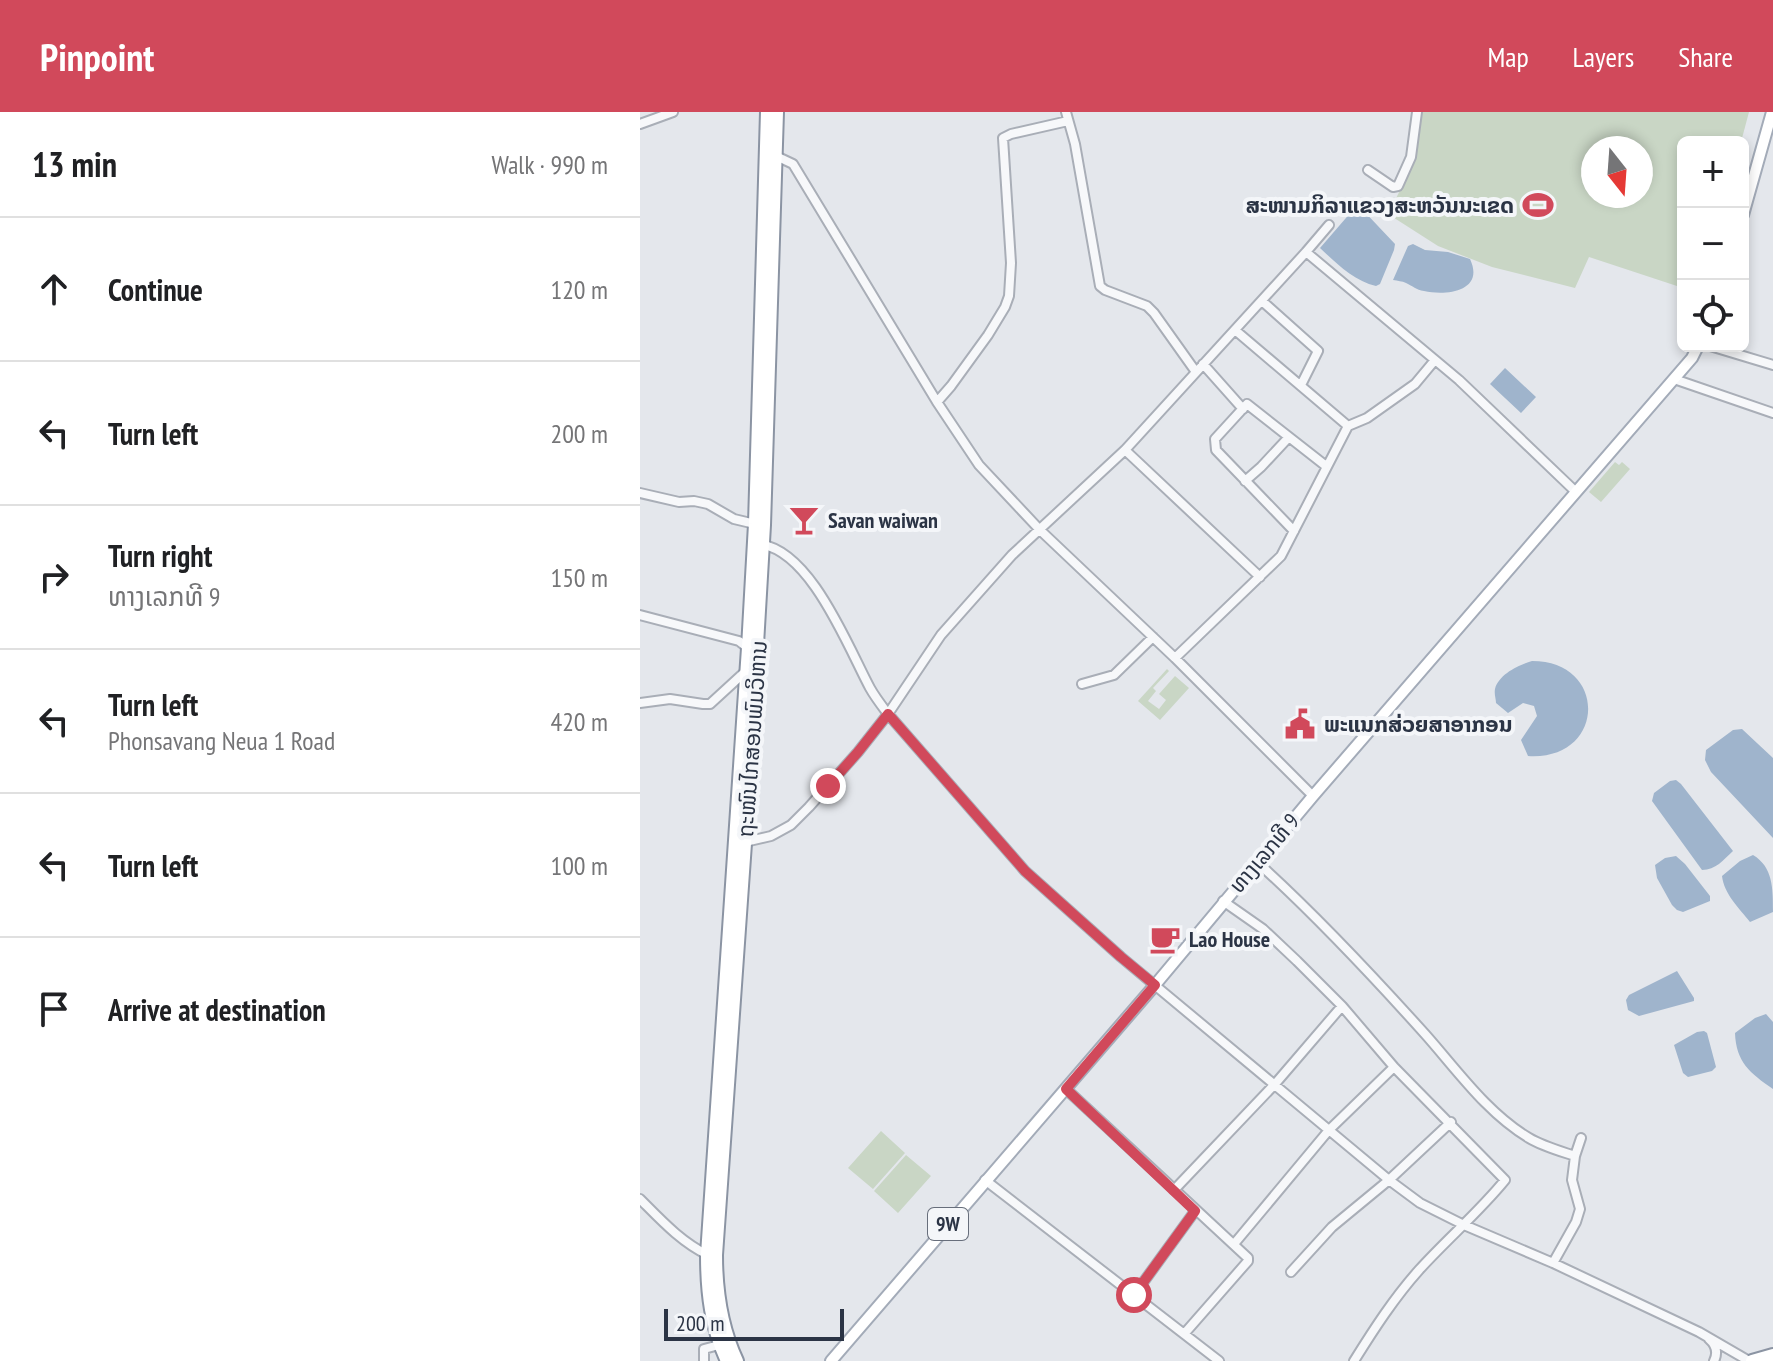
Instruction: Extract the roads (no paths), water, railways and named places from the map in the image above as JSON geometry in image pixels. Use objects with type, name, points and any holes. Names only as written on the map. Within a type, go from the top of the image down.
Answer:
[{"type":"highway","name":"ຖະໜົນໄກສອນພົມວິຫານ","points":[[737,1361],[721,1315],[712,1255],[748,648],[759,544],[755,524],[767,112]]},
{"type":"highway","name":"ຖະໜົນໄກສອນພົມວິຫານ","points":[[727,1361],[719,1345],[708,1296],[745,842],[777,112]]},
{"type":"highway","points":[[1750,1361],[1773,1355]]},
{"type":"main road","points":[[1745,208],[1772,112]]},
{"type":"main road","name":"ທາງເລກທີ 9","points":[[831,1361],[1695,352]]},
{"type":"street","points":[[640,124],[673,112]]},
{"type":"street","points":[[1368,170],[1393,187],[1398,186],[1411,157],[1417,112]]},
{"type":"street","points":[[937,402],[988,335],[1009,296],[1011,263],[1003,138],[1067,117],[1075,144],[1100,286],[1147,306],[1196,372]]},
{"type":"street","points":[[776,156],[793,164],[937,402],[979,465],[1040,530],[1175,658],[1313,796]]},
{"type":"street","points":[[745,842],[771,836],[791,825],[858,752],[888,714],[941,635],[1012,555],[1125,450],[1329,225]]},
{"type":"street","points":[[1306,252],[1459,380],[1576,492]]},
{"type":"street","points":[[1262,301],[1318,351],[1301,385]]},
{"type":"street","points":[[1235,330],[1348,426]]},
{"type":"street","points":[[1730,352],[1773,365]]},
{"type":"street","points":[[1175,658],[1281,556],[1348,426],[1367,418],[1415,384],[1435,360]]},
{"type":"street","points":[[1203,364],[1243,409]]},
{"type":"street","points":[[1674,379],[1773,413]]},
{"type":"street","points":[[1294,531],[1216,450],[1215,439],[1247,404],[1326,466]]},
{"type":"street","points":[[1245,481],[1289,437]]},
{"type":"street","points":[[1125,450],[1260,577]]},
{"type":"street","points":[[640,493],[679,502],[708,504],[734,519],[755,524]]},
{"type":"street","points":[[759,544],[775,547],[802,569],[888,714],[1025,871],[1121,957],[1389,1180],[1420,1203],[1699,1332],[1750,1361]]},
{"type":"street","points":[[640,615],[739,641],[748,648]]},
{"type":"street","points":[[1082,684],[1114,675],[1153,637]]},
{"type":"street","points":[[640,703],[670,699],[710,704],[747,670]]},
{"type":"street","points":[[1257,862],[1356,958],[1499,1115],[1530,1139],[1575,1156]]},
{"type":"street","points":[[1223,901],[1263,929],[1342,1006],[1394,1067],[1505,1180],[1388,1307],[1354,1361]]},
{"type":"street","points":[[1174,1190],[1275,1084],[1342,1006]]},
{"type":"street","points":[[1234,1244],[1329,1130],[1394,1067]]},
{"type":"street","points":[[1066,1089],[1246,1255],[1248,1261],[1184,1334]]},
{"type":"street","points":[[1291,1272],[1332,1227],[1389,1180],[1451,1122]]},
{"type":"street","points":[[1553,1263],[1580,1209],[1572,1180],[1581,1138]]},
{"type":"street","points":[[985,1180],[1219,1361]]},
{"type":"street","points":[[640,1199],[693,1247],[712,1255]]},
{"type":"street","points":[[1134,1295],[1195,1211]]},
{"type":"street","points":[[1699,1332],[1712,1341],[1716,1353],[1714,1361]]},
{"type":"street","points":[[704,1361],[704,1349],[719,1345]]},
{"type":"water","points":[[1360,207],[1395,244],[1380,284],[1376,286],[1353,276],[1320,248],[1352,211]]},
{"type":"water","points":[[1413,244],[1425,250],[1448,252],[1470,259],[1473,270],[1468,285],[1443,293],[1421,290],[1393,280],[1408,246]]},
{"type":"water","points":[[1505,368],[1536,397],[1521,413],[1490,384]]},
{"type":"water","points":[[1532,661],[1557,665],[1575,677],[1585,692],[1588,710],[1584,728],[1572,743],[1554,753],[1528,756],[1521,740],[1537,716],[1534,706],[1523,703],[1508,713],[1496,703],[1495,691],[1505,675]]},
{"type":"water","points":[[1742,729],[1773,758],[1773,838],[1711,772],[1705,760],[1706,750],[1733,730]]},
{"type":"water","points":[[1676,780],[1733,851],[1711,868],[1702,870],[1652,801],[1654,793]]},
{"type":"water","points":[[1753,855],[1768,872],[1773,912],[1750,922],[1729,895],[1722,876]]},
{"type":"water","points":[[1676,856],[1710,896],[1710,901],[1683,912],[1672,905],[1657,878],[1655,865],[1665,858]]},
{"type":"water","points":[[1677,971],[1694,1001],[1639,1016],[1628,1010],[1626,1000],[1629,995]]},
{"type":"water","points":[[1766,1014],[1773,1022],[1773,1089],[1741,1059],[1735,1033]]},
{"type":"water","points":[[1704,1031],[1716,1067],[1712,1071],[1688,1077],[1683,1073],[1674,1045]]},
{"type":"place","name":"ສະໜາມກິລາແຂວງສະຫວັນນະເຂດ","points":[[1538,205]]},
{"type":"place","name":"Savan waiwan","points":[[804,520]]},
{"type":"place","name":"ພະແນກສ່ວຍສາອາກອນ","points":[[1300,724]]},
{"type":"place","name":"Lao House","points":[[1165,939]]}]
